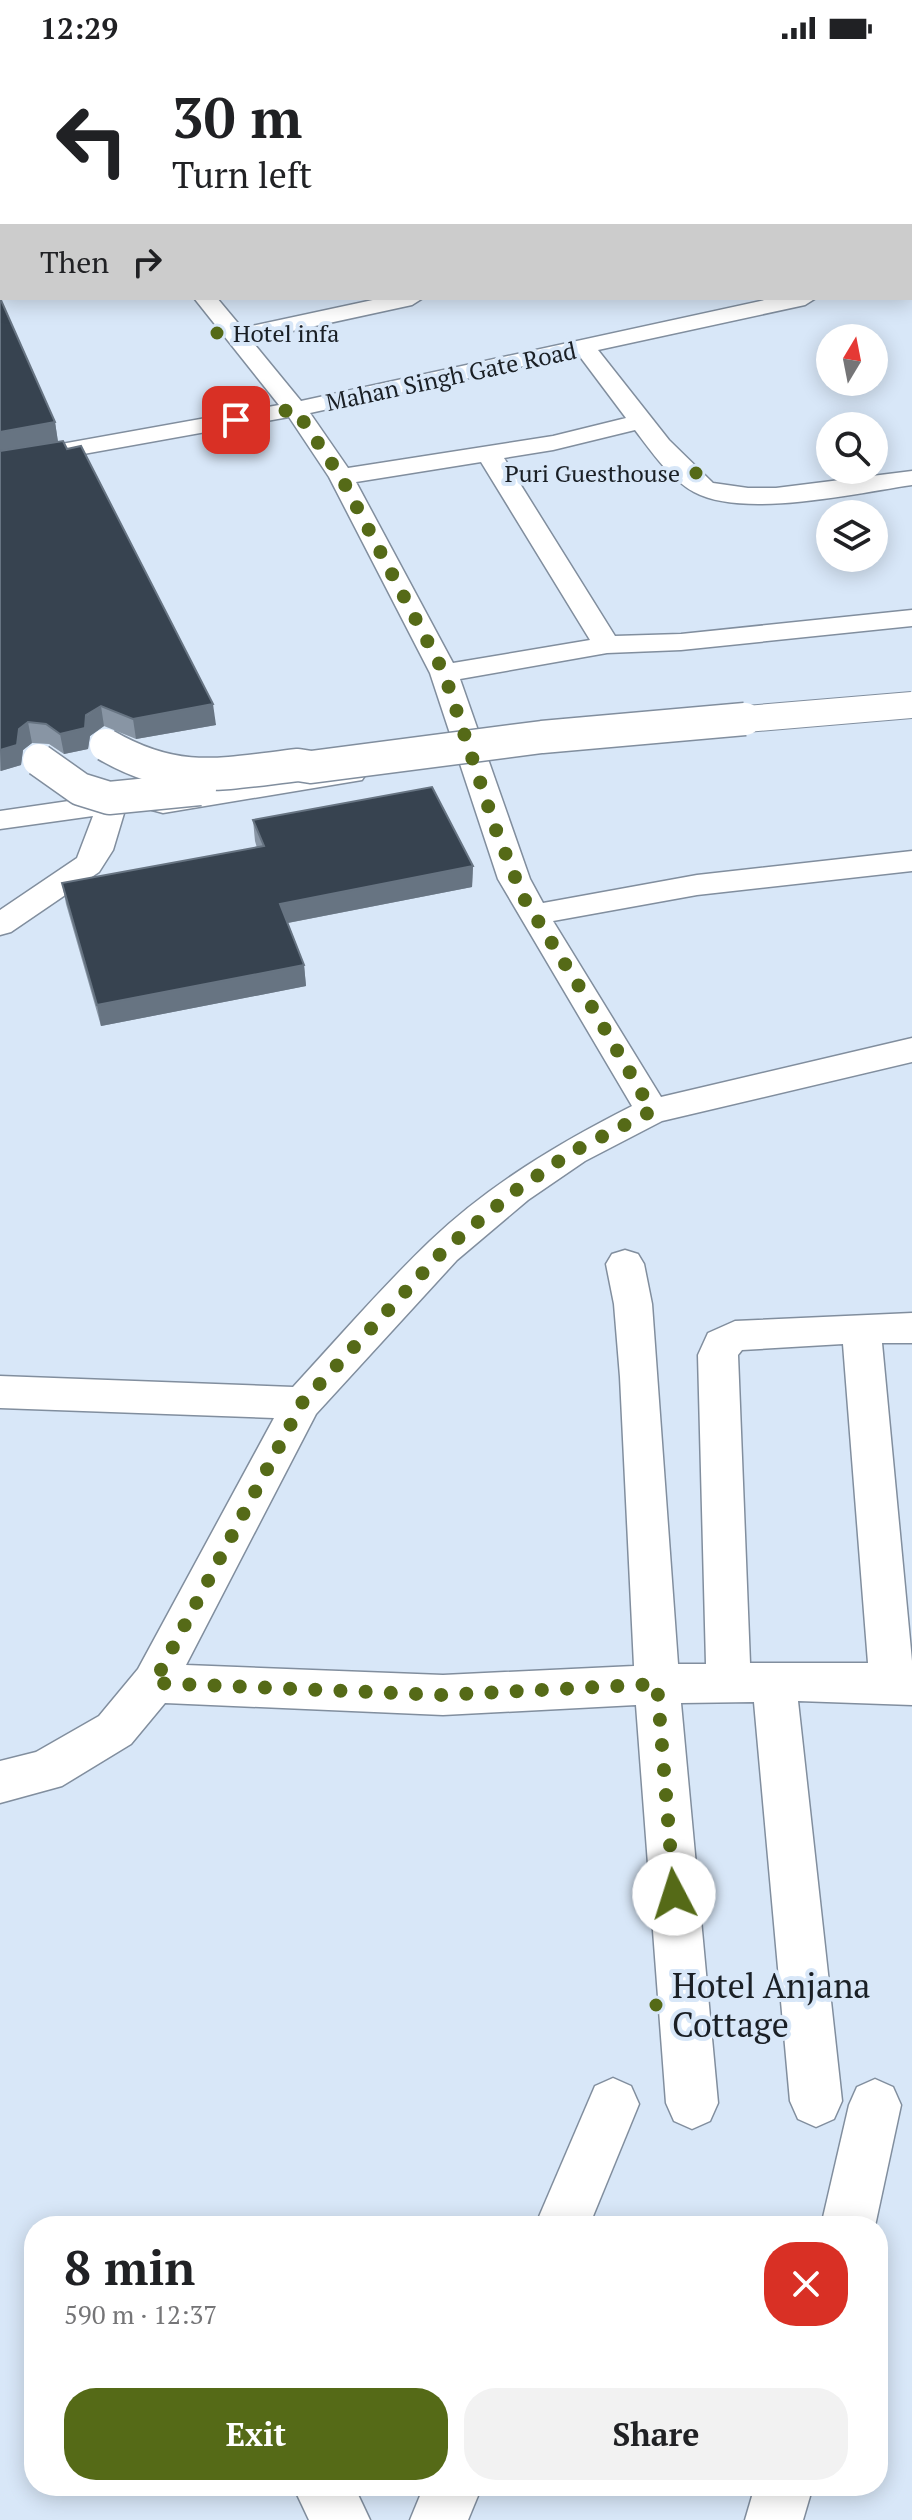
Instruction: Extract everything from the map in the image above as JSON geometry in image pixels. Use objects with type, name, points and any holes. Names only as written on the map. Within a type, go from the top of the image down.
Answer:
[{"type":"street","points":[[207,300],[295,409],[341,477],[444,673],[514,879],[652,1111]]},
{"type":"street","points":[[238,336],[403,300]]},
{"type":"street","name":"Mahan Singh Gate Road","points":[[0,462],[295,409],[796,300]]},
{"type":"street","points":[[585,348],[693,481],[705,489],[729,495],[781,493],[912,478]]},
{"type":"street","points":[[341,477],[489,454],[642,421]]},
{"type":"street","points":[[489,454],[607,645]]},
{"type":"street","points":[[444,673],[607,645],[713,639],[912,618]]},
{"type":"street","points":[[0,820],[120,803],[153,805],[621,719],[912,695]]},
{"type":"street","points":[[106,745],[142,767],[186,777],[298,765],[311,767],[542,737],[912,705]]},
{"type":"street","points":[[471,746],[912,713]]},
{"type":"street","points":[[39,760],[80,789],[109,798],[167,794],[300,774],[311,767]]},
{"type":"street","points":[[0,925],[88,865],[120,803]]},
{"type":"street","points":[[533,915],[697,885],[912,861]]},
{"type":"street","points":[[0,1782],[46,1771],[115,1730],[154,1683],[302,1403],[444,1250],[503,1201],[572,1152],[652,1111],[912,1050]]},
{"type":"street","points":[[625,1264],[633,1304],[640,1377],[642,1461],[657,1684],[692,2103]]},
{"type":"street","points":[[154,1683],[443,1695],[657,1684],[831,1681],[902,1685],[861,1328]]},
{"type":"street","points":[[816,2101],[751,1684],[718,1355],[722,1344],[735,1336],[912,1328]]},
{"type":"street","points":[[0,1392],[302,1403]]},
{"type":"street","points":[[566,2216],[613,2104]]},
{"type":"street","points":[[850,2216],[875,2105]]},
{"type":"street","points":[[328,2496],[341,2520]]},
{"type":"street","points":[[439,2520],[449,2496]]},
{"type":"street","points":[[774,2520],[781,2496]]},
{"type":"building","points":[[0,300],[1,300],[55,422],[0,432]]},
{"type":"building","points":[[63,441],[67,449],[81,446],[213,704],[133,719],[101,706],[86,715],[85,728],[60,734],[46,724],[28,722],[19,729],[17,745],[0,750],[0,451]]},
{"type":"building","points":[[432,787],[473,866],[280,904],[304,965],[97,1005],[62,883],[264,846],[253,820]]},
{"type":"place","name":"Hotel infa","points":[[217,333]]},
{"type":"place","name":"Puri Guesthouse","points":[[696,473]]},
{"type":"place","name":"Hotel Anjana Cottage","points":[[656,2005]]},
{"type":"route","points":[[236,420],[295,409],[341,477],[444,673],[514,879],[652,1111],[572,1152],[515,1191],[444,1250],[302,1403],[154,1683],[443,1695],[657,1684],[674,1894]]}]
